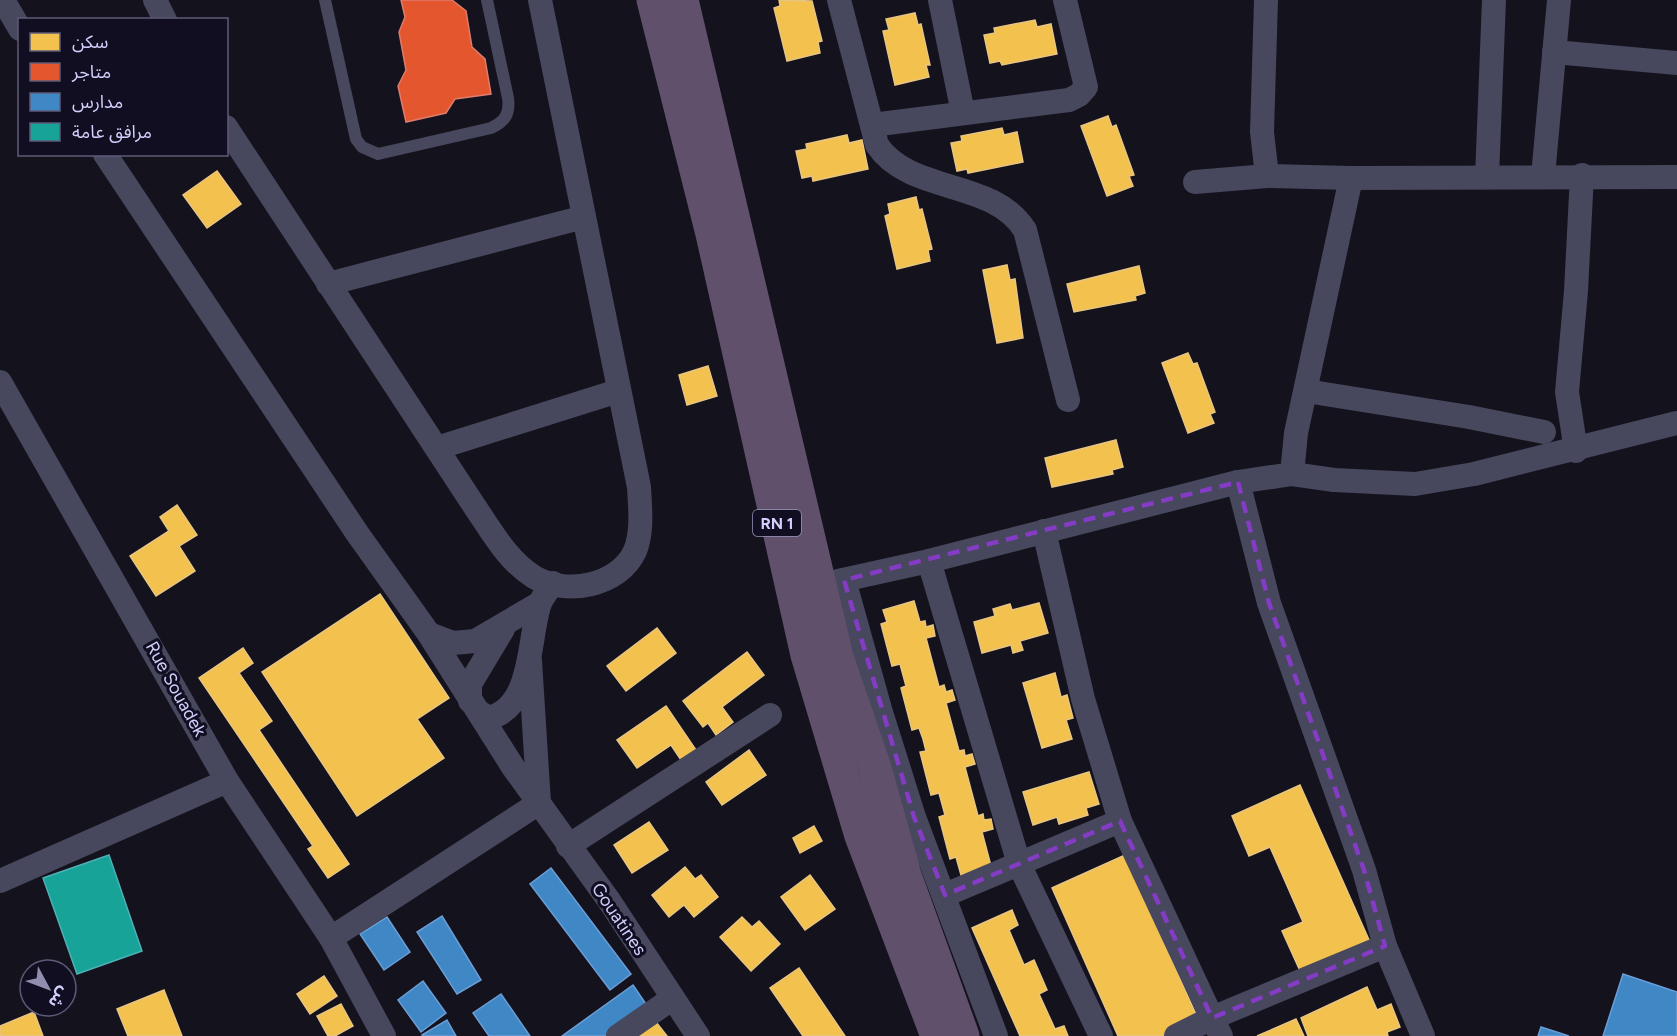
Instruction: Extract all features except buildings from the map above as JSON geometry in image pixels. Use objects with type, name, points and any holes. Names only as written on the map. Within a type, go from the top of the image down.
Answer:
[{"type":"highway","name":"RN 1","points":[[653,0],[712,234],[807,655],[861,836],[937,1036]]},
{"type":"highway","name":"RN 1","points":[[682,0],[786,432],[832,582],[837,657],[873,765],[905,875],[963,1036]]},
{"type":"street","points":[[3,0],[18,26]]},
{"type":"street","points":[[155,0],[164,18]]},
{"type":"street","points":[[429,634],[453,644],[475,641],[507,622],[547,593],[581,587],[617,574],[634,551],[641,523],[639,487],[540,0]]},
{"type":"street","points":[[839,0],[872,125],[878,145],[886,157],[902,169],[990,200],[1018,218],[1025,230],[1068,400]]},
{"type":"street","points":[[940,0],[963,113]]},
{"type":"street","points":[[872,125],[1070,100],[1079,96],[1086,87],[1065,0]]},
{"type":"street","points":[[1266,0],[1262,132],[1267,176]]},
{"type":"street","points":[[1487,177],[1494,0]]},
{"type":"street","points":[[1543,176],[1559,0]]},
{"type":"street","points":[[1554,52],[1677,63]]},
{"type":"street","points":[[228,130],[499,543],[517,565],[536,579],[547,593]]},
{"type":"street","name":"Gouatines","points":[[106,156],[357,533],[429,634],[539,803],[610,902],[698,1036]]},
{"type":"street","points":[[1576,451],[1567,392],[1576,291],[1582,175]]},
{"type":"street","points":[[1195,182],[1267,176],[1677,177]]},
{"type":"street","points":[[1292,474],[1296,433],[1351,178]]},
{"type":"street","points":[[328,284],[584,217]]},
{"type":"street","name":"Rue Souadek","points":[[2,391],[227,781]]},
{"type":"street","points":[[437,448],[618,391]]},
{"type":"street","points":[[1306,391],[1469,417],[1544,432]]},
{"type":"street","points":[[1534,461],[1544,432],[1567,392]]},
{"type":"street","points":[[996,1036],[914,817],[879,709],[832,582],[929,561],[1238,482],[1292,474],[1334,480],[1415,484],[1534,461],[1677,423]]},
{"type":"street","points":[[1238,482],[1269,603],[1364,870],[1385,946],[1423,1036]]},
{"type":"street","points":[[1044,531],[1083,699],[1119,821],[1216,1027]]},
{"type":"street","points":[[929,561],[1019,864],[1101,1036]]},
{"type":"street","points":[[507,622],[470,684],[475,706],[489,718],[498,716],[512,705],[530,662],[547,593]]},
{"type":"street","points":[[331,938],[539,803],[530,662]]},
{"type":"street","points":[[568,846],[770,715]]},
{"type":"street","points":[[0,881],[227,781],[331,938],[384,1036]]},
{"type":"street","points":[[945,895],[1119,821]]},
{"type":"street","points":[[1176,1036],[1216,1027],[1385,946]]},
{"type":"street","points":[[618,1036],[673,998]]},
{"type":"lane","points":[[325,0],[356,139],[372,152],[386,154],[491,128],[505,118],[509,108],[508,98],[487,0]]},
{"type":"highlighted area","points":[[1238,482],[1269,603],[1364,870],[1385,946],[1212,1018],[1120,821],[945,895],[914,817],[844,580]]}]
